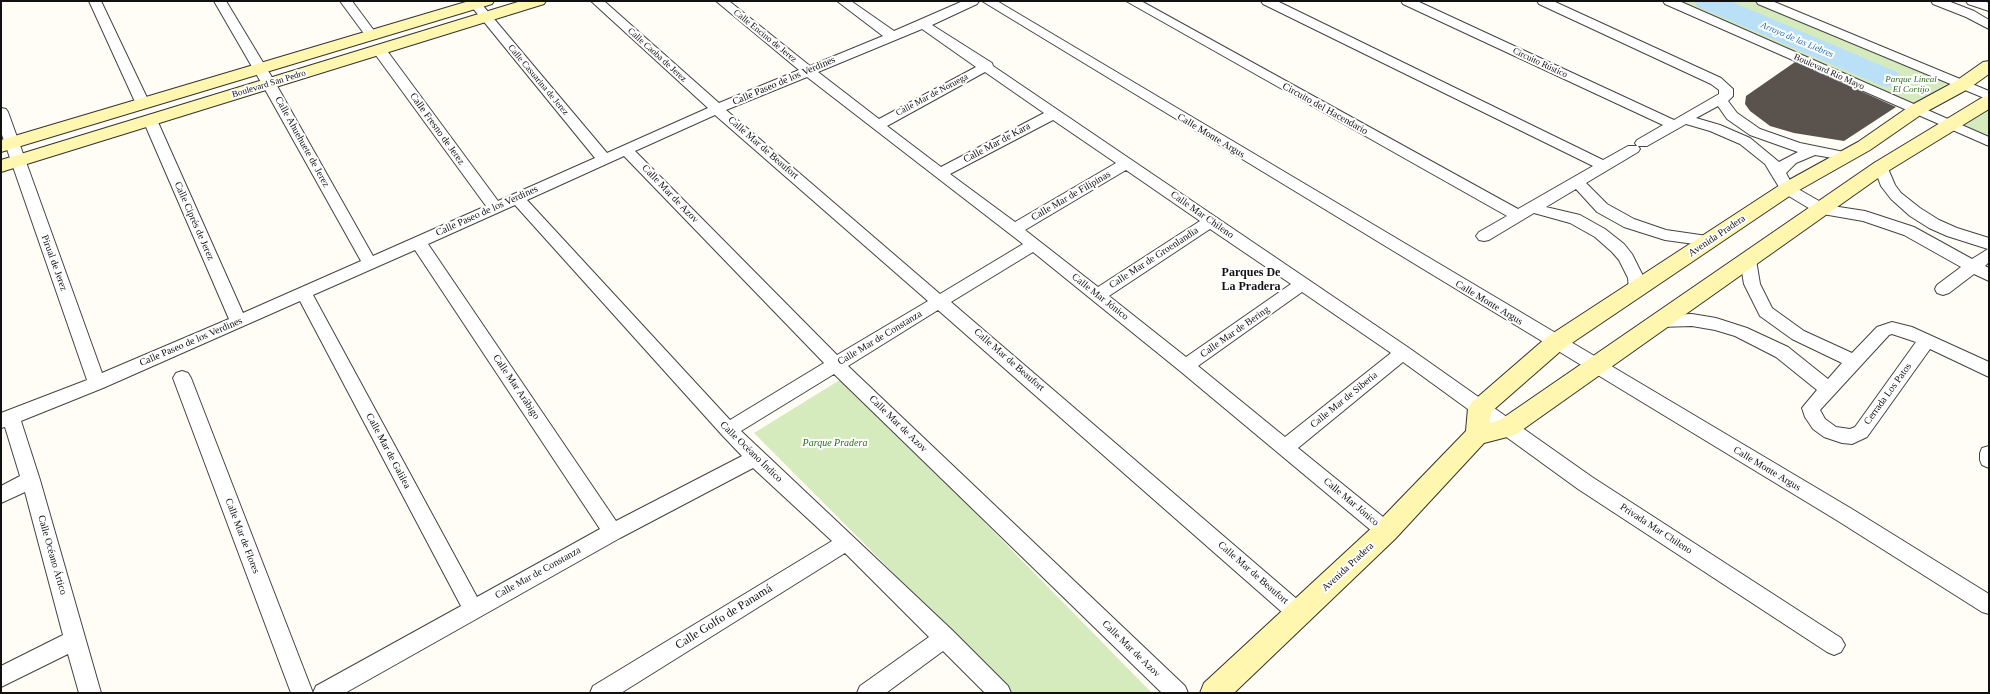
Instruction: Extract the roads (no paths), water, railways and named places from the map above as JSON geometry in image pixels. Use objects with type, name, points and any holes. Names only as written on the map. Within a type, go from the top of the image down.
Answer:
[{"type":"street","name":"Calle Ciprés de Jerez","points":[[95,1],[239,322]]},
{"type":"street","name":"Calle Ahuehuete de Jerez","points":[[220,1],[370,264]]},
{"type":"street","name":"Calle Fresno de Jerez","points":[[346,1],[494,208]]},
{"type":"street","name":"Boulevard San Pedro","points":[[6,145],[146,112],[376,43],[486,18],[538,1]]},
{"type":"street","name":"Calle Caoba de Jerez","points":[[597,1],[717,109]]},
{"type":"street","name":"Calle Encino de Jerez","points":[[722,1],[808,71]]},
{"type":"street","points":[[843,1],[892,36]]},
{"type":"street","name":"Calle Paseo de los Verdines","points":[[6,419],[97,383],[239,322],[625,149],[717,109],[923,24],[973,1]]},
{"type":"street","name":"Calle Monte Argus","points":[[988,1],[1555,343],[1845,515],[1989,605]]},
{"type":"street","name":"Circuito del Hacendario","points":[[1132,1],[1518,216]]},
{"type":"street","points":[[1268,1],[1604,166]]},
{"type":"street","name":"Circuito Rústico","points":[[1407,1],[1679,122],[1715,128],[1745,141],[1770,161],[1783,181],[1822,209]]},
{"type":"street","points":[[1484,236],[1637,146],[1726,96],[1726,89],[1716,81],[1543,1]]},
{"type":"street","name":"Boulevard Río Mayo","points":[[1669,1],[1989,142]]},
{"type":"street","points":[[1762,1],[1989,96]]},
{"type":"street","points":[[1937,1],[1988,21]]},
{"type":"street","points":[[1972,1],[1989,7]]},
{"type":"street","name":"Boulevard San Pedro","points":[[376,43],[478,2]]},
{"type":"street","name":"Calle Casuarina de Jerez","points":[[478,2],[486,18],[604,159]]},
{"type":"street","name":"Calle Mar Chileno","points":[[923,24],[1128,163],[1480,408]]},
{"type":"street","name":"Calle Mar de Noruega","points":[[878,125],[987,66]]},
{"type":"street","name":"Avenida Pradera","points":[[1480,408],[1555,343],[1709,241],[1783,181],[1844,156],[1864,146],[1916,110],[1962,85],[1989,66]]},
{"type":"street","name":"Calle Mar Jónico","points":[[808,71],[1098,295],[1286,447],[1386,531]]},
{"type":"street","points":[[1720,100],[1732,116],[1755,132],[1812,151],[1844,156]]},
{"type":"street","points":[[1480,408],[1477,435],[1507,428],[1881,167],[1989,101]]},
{"type":"street","name":"Calle Mar de Beaufort","points":[[717,109],[942,302],[1298,613]]},
{"type":"street","name":"Pirual de Jerez","points":[[1,112],[9,163],[97,383]]},
{"type":"street","name":"Boulevard San Pedro","points":[[9,163],[146,112]]},
{"type":"street","name":"Calle Mar de Kara","points":[[940,173],[1055,113]]},
{"type":"street","name":"Calle Mar de Azov","points":[[625,149],[836,365],[1176,693]]},
{"type":"street","points":[[1783,181],[1783,166],[1791,160],[1812,151]]},
{"type":"street","name":"Calle Mar de Filipinas","points":[[1014,229],[1128,163]]},
{"type":"street","points":[[1881,167],[1888,186],[1907,206],[1924,218],[1943,228],[1989,244]]},
{"type":"street","points":[[1577,182],[1592,199],[1614,216],[1644,229],[1665,235],[1709,241]]},
{"type":"street","name":"Calle Océano Índico","points":[[516,198],[755,458],[847,542],[945,637],[1000,693]]},
{"type":"street","points":[[1887,222],[1904,217],[1907,212],[1907,206]]},
{"type":"street","points":[[1532,208],[1561,214],[1589,225],[1618,248],[1632,268],[1637,289]]},
{"type":"street","points":[[1822,209],[1865,216],[1887,222],[1931,241],[1989,275]]},
{"type":"street","name":"Calle Mar de Groenlandia","points":[[1098,295],[1211,221]]},
{"type":"street","points":[[1618,248],[1628,236],[1644,229]]},
{"type":"street","name":"Calle Mar Arábigo","points":[[418,242],[613,532]]},
{"type":"street","name":"Calle Mar de Constanza","points":[[728,430],[942,302],[1033,245]]},
{"type":"street","points":[[1943,289],[1989,254]]},
{"type":"street","points":[[1748,260],[1752,284],[1766,312],[1798,335],[1855,362]]},
{"type":"street","name":"Calle Mar de Bering","points":[[1186,366],[1302,284]]},
{"type":"street","name":"Calle Mar de Galilea","points":[[304,293],[473,609]]},
{"type":"street","points":[[1741,332],[1753,327],[1761,321],[1766,312]]},
{"type":"street","points":[[1660,321],[1692,320],[1716,324],[1741,332],[1782,352],[1829,389]]},
{"type":"street","name":"Cerrada Los Patos","points":[[1927,340],[1860,432],[1852,437],[1842,436],[1830,432],[1819,424],[1814,417],[1811,408],[1883,331],[1892,328],[1903,330],[1927,340],[1989,370]]},
{"type":"street","name":"Calle Mar de Siberia","points":[[1286,447],[1403,353]]},
{"type":"street","name":"Calle Mar de Flores","points":[[182,378],[302,693]]},
{"type":"street","name":"Privada Mar Chileno","points":[[1480,408],[1585,483],[1834,645]]},
{"type":"street","name":"Calle Océano Ártico","points":[[6,419],[31,480],[90,693]]},
{"type":"street","name":"Avenida Pradera","points":[[1217,692],[1298,613],[1386,531],[1477,435]]},
{"type":"street","points":[[1989,453],[1989,460]]},
{"type":"street","name":"Calle Mar de Constanza","points":[[324,693],[613,532],[755,458]]},
{"type":"street","points":[[1,495],[31,480]]},
{"type":"street","name":"Calle Golfo de Panamá","points":[[601,693],[847,542]]},
{"type":"street","points":[[868,693],[945,637]]},
{"type":"street","points":[[1,677],[76,639]]},
{"type":"waterway","name":"Arroyo de las Liebres","points":[[1707,1],[1887,78]]},
{"type":"district","name":"Parques De La Pradera","points":[[1251,280]]},
{"type":"park label","name":"Parque Lineal El Cortijo","points":[[1911,86]]},
{"type":"park label","name":"Parque Pradera","points":[[835,443]]}]
